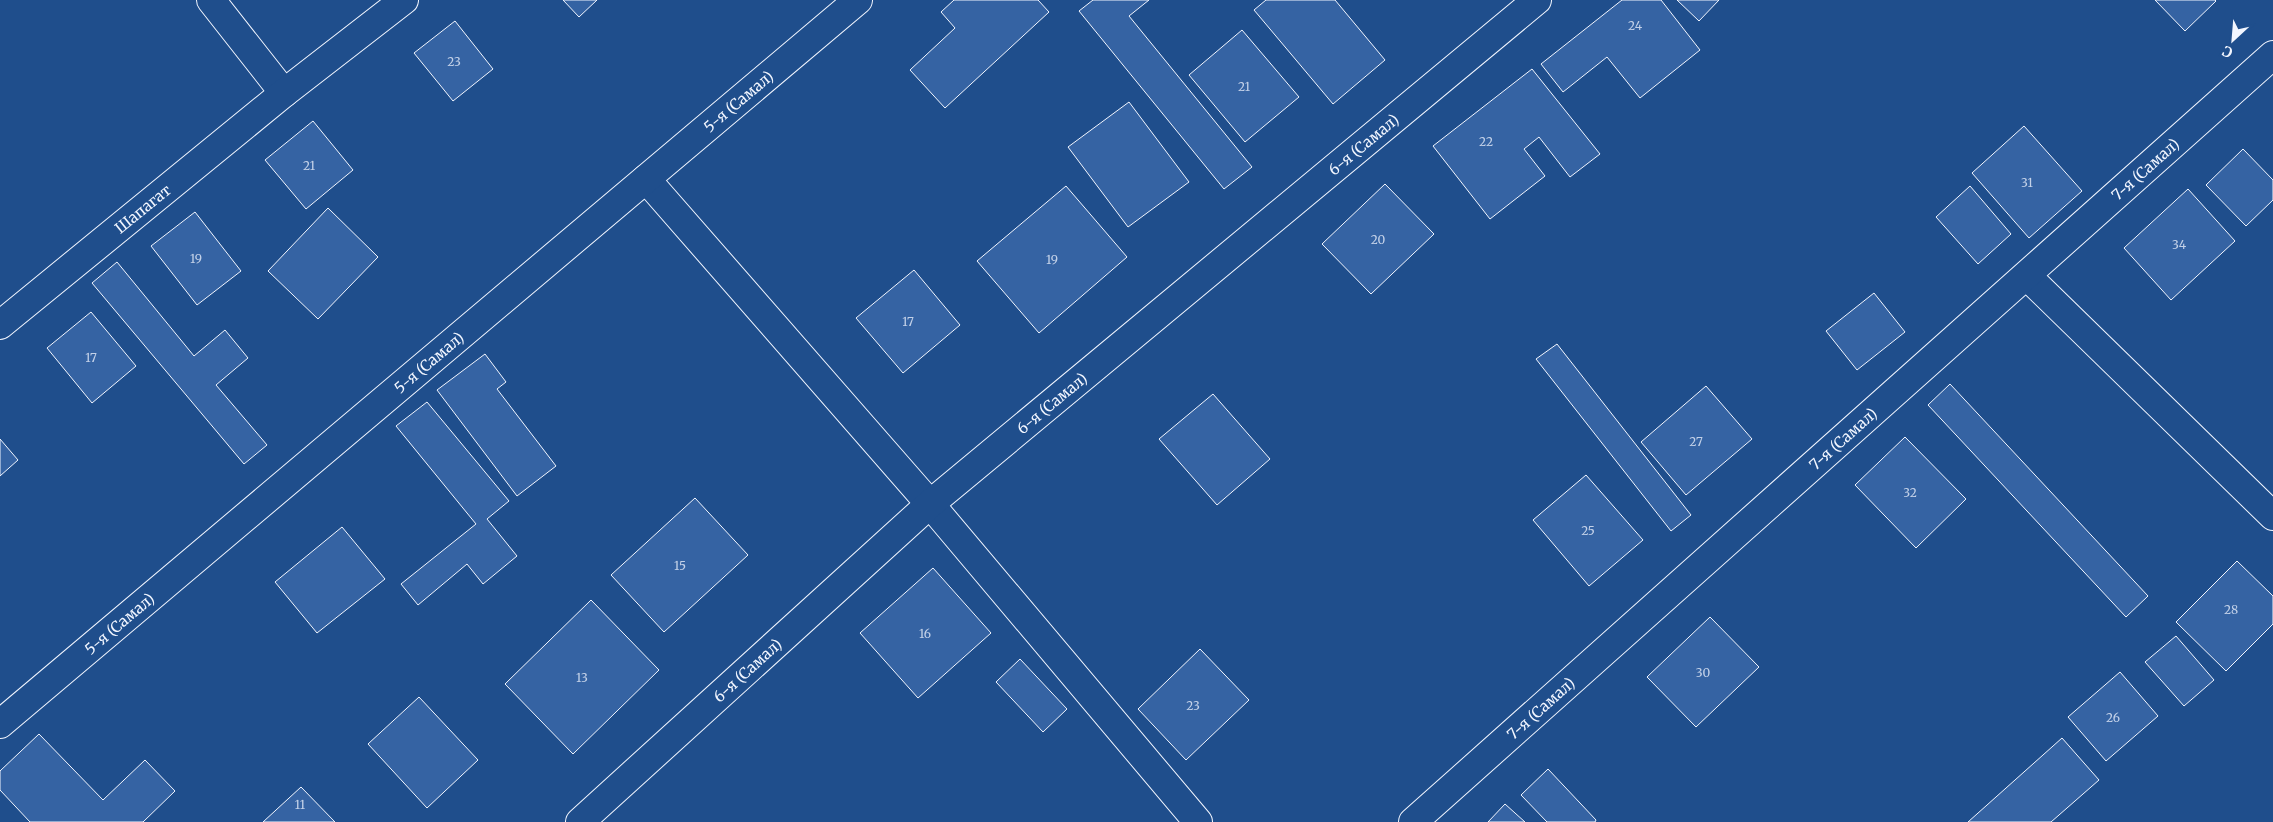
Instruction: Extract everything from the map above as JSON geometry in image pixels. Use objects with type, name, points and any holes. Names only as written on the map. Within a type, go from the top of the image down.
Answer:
[{"type":"street","points":[[210,0],[284,93]]},
{"type":"street","name":"Шапагат","points":[[0,326],[284,93],[404,0]]},
{"type":"street","name":"5-я (Самал)","points":[[0,724],[858,0]]},
{"type":"street","name":"6-я (Самал)","points":[[580,822],[930,504],[1537,0]]},
{"type":"street","name":"7-я (Самал)","points":[[1412,822],[2273,55]]},
{"type":"street","points":[[646,178],[930,504],[1198,822]]},
{"type":"street","points":[[2027,276],[2273,516]]},
{"type":"building","points":[[563,0],[597,0],[579,17]]},
{"type":"building","points":[[954,0],[1038,0],[1049,12],[945,108],[910,70],[955,28],[941,12]]},
{"type":"building","points":[[1093,0],[1149,0],[1129,16],[1252,167],[1224,189],[1079,11]]},
{"type":"building","points":[[1266,0],[1335,0],[1385,60],[1333,104],[1254,10]]},
{"type":"building","points":[[1622,0],[1661,0],[1700,50],[1640,98],[1607,57],[1563,92],[1541,64]]},
{"type":"building","points":[[1677,0],[1719,0],[1699,21]]},
{"type":"building","points":[[2155,0],[2215,0],[2216,1],[2185,31]]},
{"type":"building","points":[[455,21],[493,69],[453,101],[414,53]]},
{"type":"building","points":[[1242,30],[1299,97],[1245,142],[1189,75]]},
{"type":"building","points":[[1532,69],[1600,154],[1570,177],[1539,137],[1524,149],[1545,176],[1490,219],[1433,146]]},
{"type":"building","points":[[1129,102],[1189,182],[1128,227],[1068,147]]},
{"type":"building","points":[[313,121],[353,170],[306,209],[265,160]]},
{"type":"building","points":[[2024,126],[2082,191],[2029,238],[1972,173]]},
{"type":"building","points":[[2243,149],[2273,180],[2273,200],[2246,226],[2206,185]]},
{"type":"building","points":[[1385,184],[1434,234],[1371,294],[1322,244]]},
{"type":"building","points":[[1066,186],[1127,257],[1039,333],[977,261]]},
{"type":"building","points":[[1970,186],[2011,234],[1978,264],[1936,217]]},
{"type":"building","points":[[2188,189],[2235,241],[2171,300],[2124,248]]},
{"type":"building","points":[[328,208],[378,257],[318,319],[268,271]]},
{"type":"building","points":[[195,212],[241,271],[197,305],[151,246]]},
{"type":"building","points":[[117,262],[194,356],[225,330],[248,358],[216,385],[267,445],[244,464],[92,283]]},
{"type":"building","points":[[914,270],[960,325],[903,373],[856,318]]},
{"type":"building","points":[[1874,293],[1905,332],[1857,370],[1826,331]]},
{"type":"building","points":[[91,312],[136,366],[92,403],[47,348]]},
{"type":"building","points":[[1557,344],[1691,515],[1671,531],[1536,359]]},
{"type":"building","points":[[485,354],[506,382],[497,389],[556,466],[517,496],[437,390]]},
{"type":"building","points":[[1950,384],[2148,596],[2126,617],[1928,405]]},
{"type":"building","points":[[1706,386],[1752,439],[1686,495],[1641,442]]},
{"type":"building","points":[[1213,394],[1270,459],[1217,505],[1159,439]]},
{"type":"building","points":[[427,402],[509,501],[487,519],[517,556],[483,584],[467,564],[418,605],[401,584],[476,524],[396,426]]},
{"type":"building","points":[[1905,437],[1966,499],[1916,548],[1855,485]]},
{"type":"building","points":[[0,439],[18,460],[0,476]]},
{"type":"building","points":[[1586,475],[1643,540],[1589,586],[1533,520]]},
{"type":"building","points":[[695,498],[748,555],[664,632],[611,575]]},
{"type":"building","points":[[342,527],[385,579],[317,633],[275,582]]},
{"type":"building","points":[[2237,561],[2273,596],[2273,624],[2226,671],[2176,622]]},
{"type":"building","points":[[933,568],[991,633],[918,698],[860,633]]},
{"type":"building","points":[[591,600],[659,670],[573,754],[505,684]]},
{"type":"building","points":[[1710,617],[1759,667],[1696,727],[1647,677]]},
{"type":"building","points":[[2176,636],[2214,680],[2184,706],[2145,662]]},
{"type":"building","points":[[1200,649],[1249,700],[1186,760],[1138,709]]},
{"type":"building","points":[[1020,659],[1067,709],[1043,732],[996,682]]},
{"type":"building","points":[[2120,672],[2158,716],[2106,761],[2068,717]]},
{"type":"building","points":[[419,697],[478,760],[427,808],[368,744]]},
{"type":"building","points":[[39,734],[103,800],[145,760],[175,791],[143,822],[30,822],[0,790],[0,771]]},
{"type":"building","points":[[2062,738],[2099,780],[2051,822],[1968,822]]},
{"type":"building","points":[[1548,769],[1596,820],[1595,822],[1547,822],[1521,795]]},
{"type":"building","points":[[301,787],[335,822],[263,822]]},
{"type":"building","points":[[1505,804],[1525,822],[1488,822]]}]
